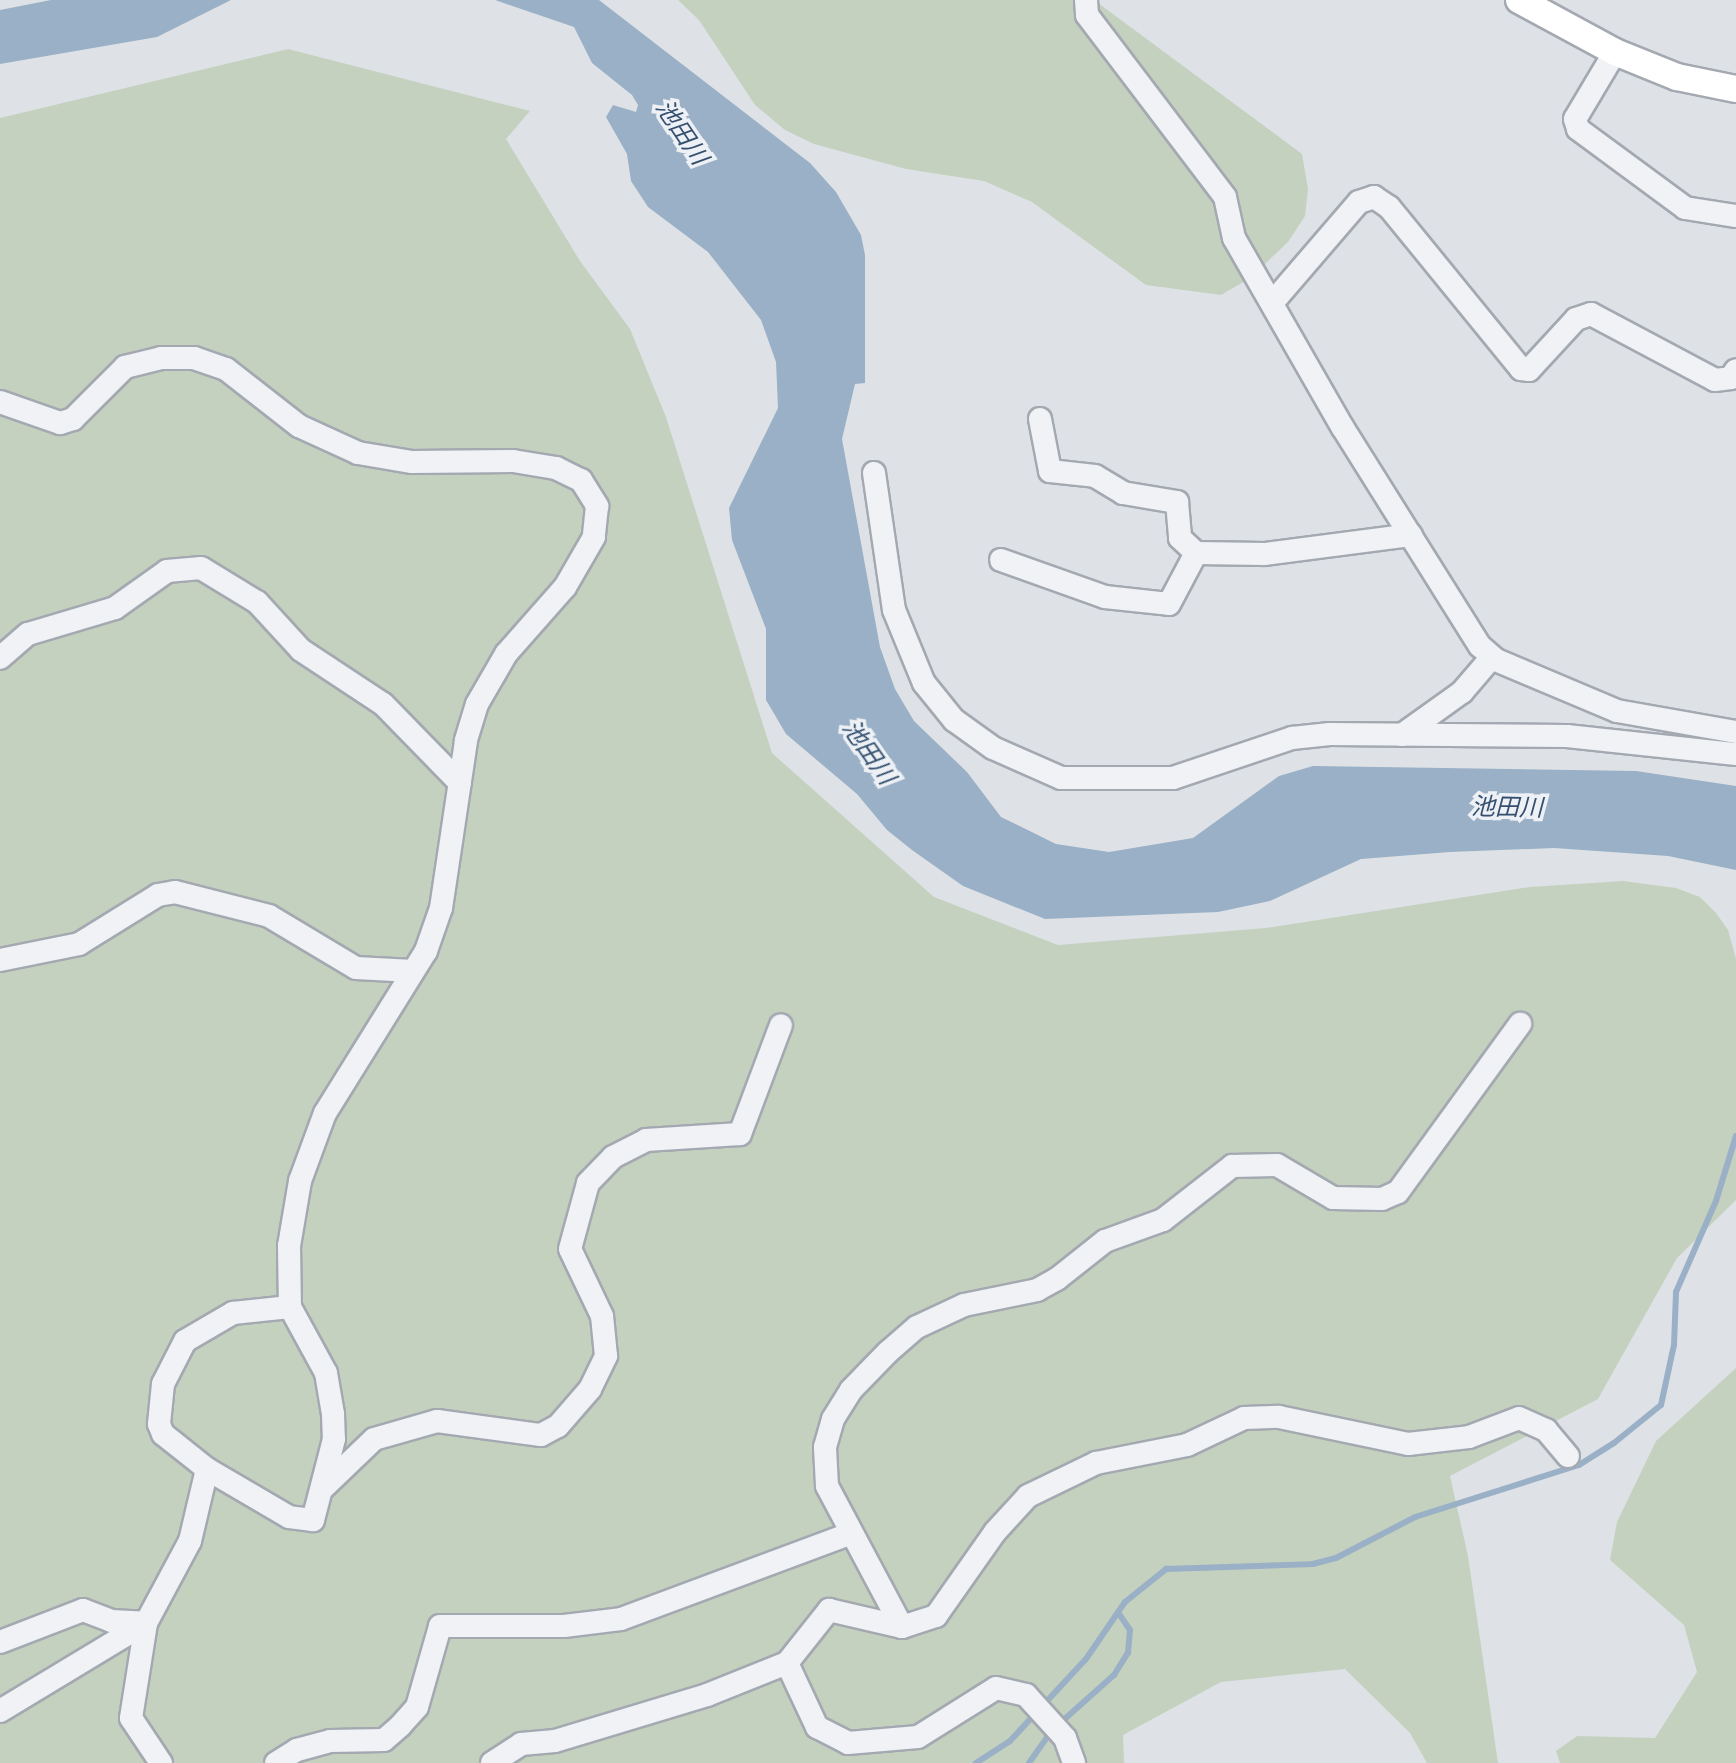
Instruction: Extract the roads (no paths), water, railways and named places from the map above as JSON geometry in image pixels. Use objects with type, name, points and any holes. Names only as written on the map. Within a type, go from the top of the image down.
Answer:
[{"type":"main road","points":[[1519,0],[1615,52],[1677,77],[1736,89]]},
{"type":"street","points":[[1086,0],[1087,15],[1225,197],[1234,238],[1411,535],[1492,657],[1617,711],[1736,732]]},
{"type":"street","points":[[1615,52],[1574,124],[1685,208],[1736,216]]},
{"type":"street","points":[[1272,303],[1359,202],[1374,197],[1389,207],[1521,369],[1529,370],[1576,319],[1591,314],[1715,380],[1731,378],[1736,370]]},
{"type":"street","points":[[0,402],[60,423],[73,419],[125,367],[161,358],[194,358],[226,369],[299,426],[358,453],[412,462],[513,461],[556,468],[581,480],[597,506],[594,537],[565,587],[485,686],[466,741],[441,908],[413,971],[313,1139],[294,1210],[290,1307],[328,1387],[334,1439],[313,1520],[289,1517],[207,1469],[163,1434],[159,1424],[163,1384],[185,1341],[206,1325],[233,1313],[290,1307]]},
{"type":"street","points":[[1040,419],[1050,471],[1095,476],[1123,493],[1177,502],[1180,538],[1196,553],[1265,554],[1411,535]]},
{"type":"street","points":[[874,473],[894,610],[906,647],[924,683],[954,720],[993,748],[1061,778],[1139,781],[1198,771],[1292,738],[1402,735],[1581,737],[1736,754]]},
{"type":"street","points":[[1001,560],[1105,597],[1169,604],[1196,553]]},
{"type":"street","points":[[0,658],[28,634],[115,608],[167,571],[201,568],[257,602],[301,650],[383,704],[460,783]]},
{"type":"street","points":[[1402,735],[1462,692],[1492,657]]},
{"type":"street","points":[[0,960],[79,944],[158,895],[175,892],[269,916],[356,968],[413,971]]},
{"type":"street","points":[[902,1627],[849,1534],[827,1486],[825,1447],[833,1419],[851,1390],[917,1327],[964,1305],[1037,1290],[1105,1241],[1163,1220],[1232,1166],[1277,1165],[1333,1198],[1356,1202],[1398,1192],[1520,1024]]},
{"type":"street","points":[[324,1487],[374,1439],[437,1421],[541,1435],[558,1426],[590,1389],[606,1356],[602,1316],[570,1249],[588,1183],[613,1157],[646,1140],[740,1134],[781,1025]]},
{"type":"street","points":[[492,1763],[521,1744],[555,1741],[655,1711],[787,1663],[829,1610],[902,1627],[936,1616],[995,1532],[1038,1489],[1096,1463],[1187,1445],[1244,1418],[1279,1417],[1408,1444],[1469,1437],[1519,1418],[1546,1430],[1568,1456]]},
{"type":"street","points":[[161,1763],[131,1718],[146,1623],[190,1541],[207,1469]]},
{"type":"street","points":[[276,1763],[297,1750],[330,1741],[384,1740],[417,1707],[440,1626],[564,1626],[621,1619],[849,1534]]},
{"type":"street","points":[[0,1642],[83,1610],[111,1621],[146,1623]]},
{"type":"street","points":[[0,1711],[146,1623]]},
{"type":"street","points":[[787,1663],[817,1727],[848,1743],[918,1737],[996,1688],[1026,1695],[1065,1738],[1074,1763]]},
{"type":"water","points":[[51,0],[231,0],[157,37],[0,64],[0,10]]},
{"type":"water","name":"池田川","points":[[495,0],[599,0],[810,163],[836,192],[861,235],[865,255],[865,383],[855,384],[842,439],[880,647],[895,689],[914,721],[967,772],[1001,817],[1056,844],[1109,852],[1193,838],[1279,776],[1313,766],[1636,771],[1736,786],[1736,870],[1668,856],[1554,848],[1450,852],[1361,859],[1270,901],[1218,912],[1045,919],[963,886],[887,830],[857,794],[786,734],[766,700],[766,629],[732,540],[729,508],[778,408],[776,362],[761,320],[708,252],[648,207],[631,181],[627,154],[606,117],[613,105],[636,112],[638,105],[632,95],[592,63],[574,27]]},
{"type":"waterway","points":[[976,1763],[1010,1741],[1086,1659],[1125,1602],[1166,1569],[1313,1564],[1336,1558],[1415,1517],[1579,1465],[1614,1443],[1661,1405],[1674,1345],[1676,1292],[1716,1201],[1736,1136]]},
{"type":"waterway","points":[[1059,1724],[1114,1675],[1128,1653],[1130,1630],[1120,1615]]},
{"type":"waterway","points":[[1029,1763],[1051,1732]]}]
